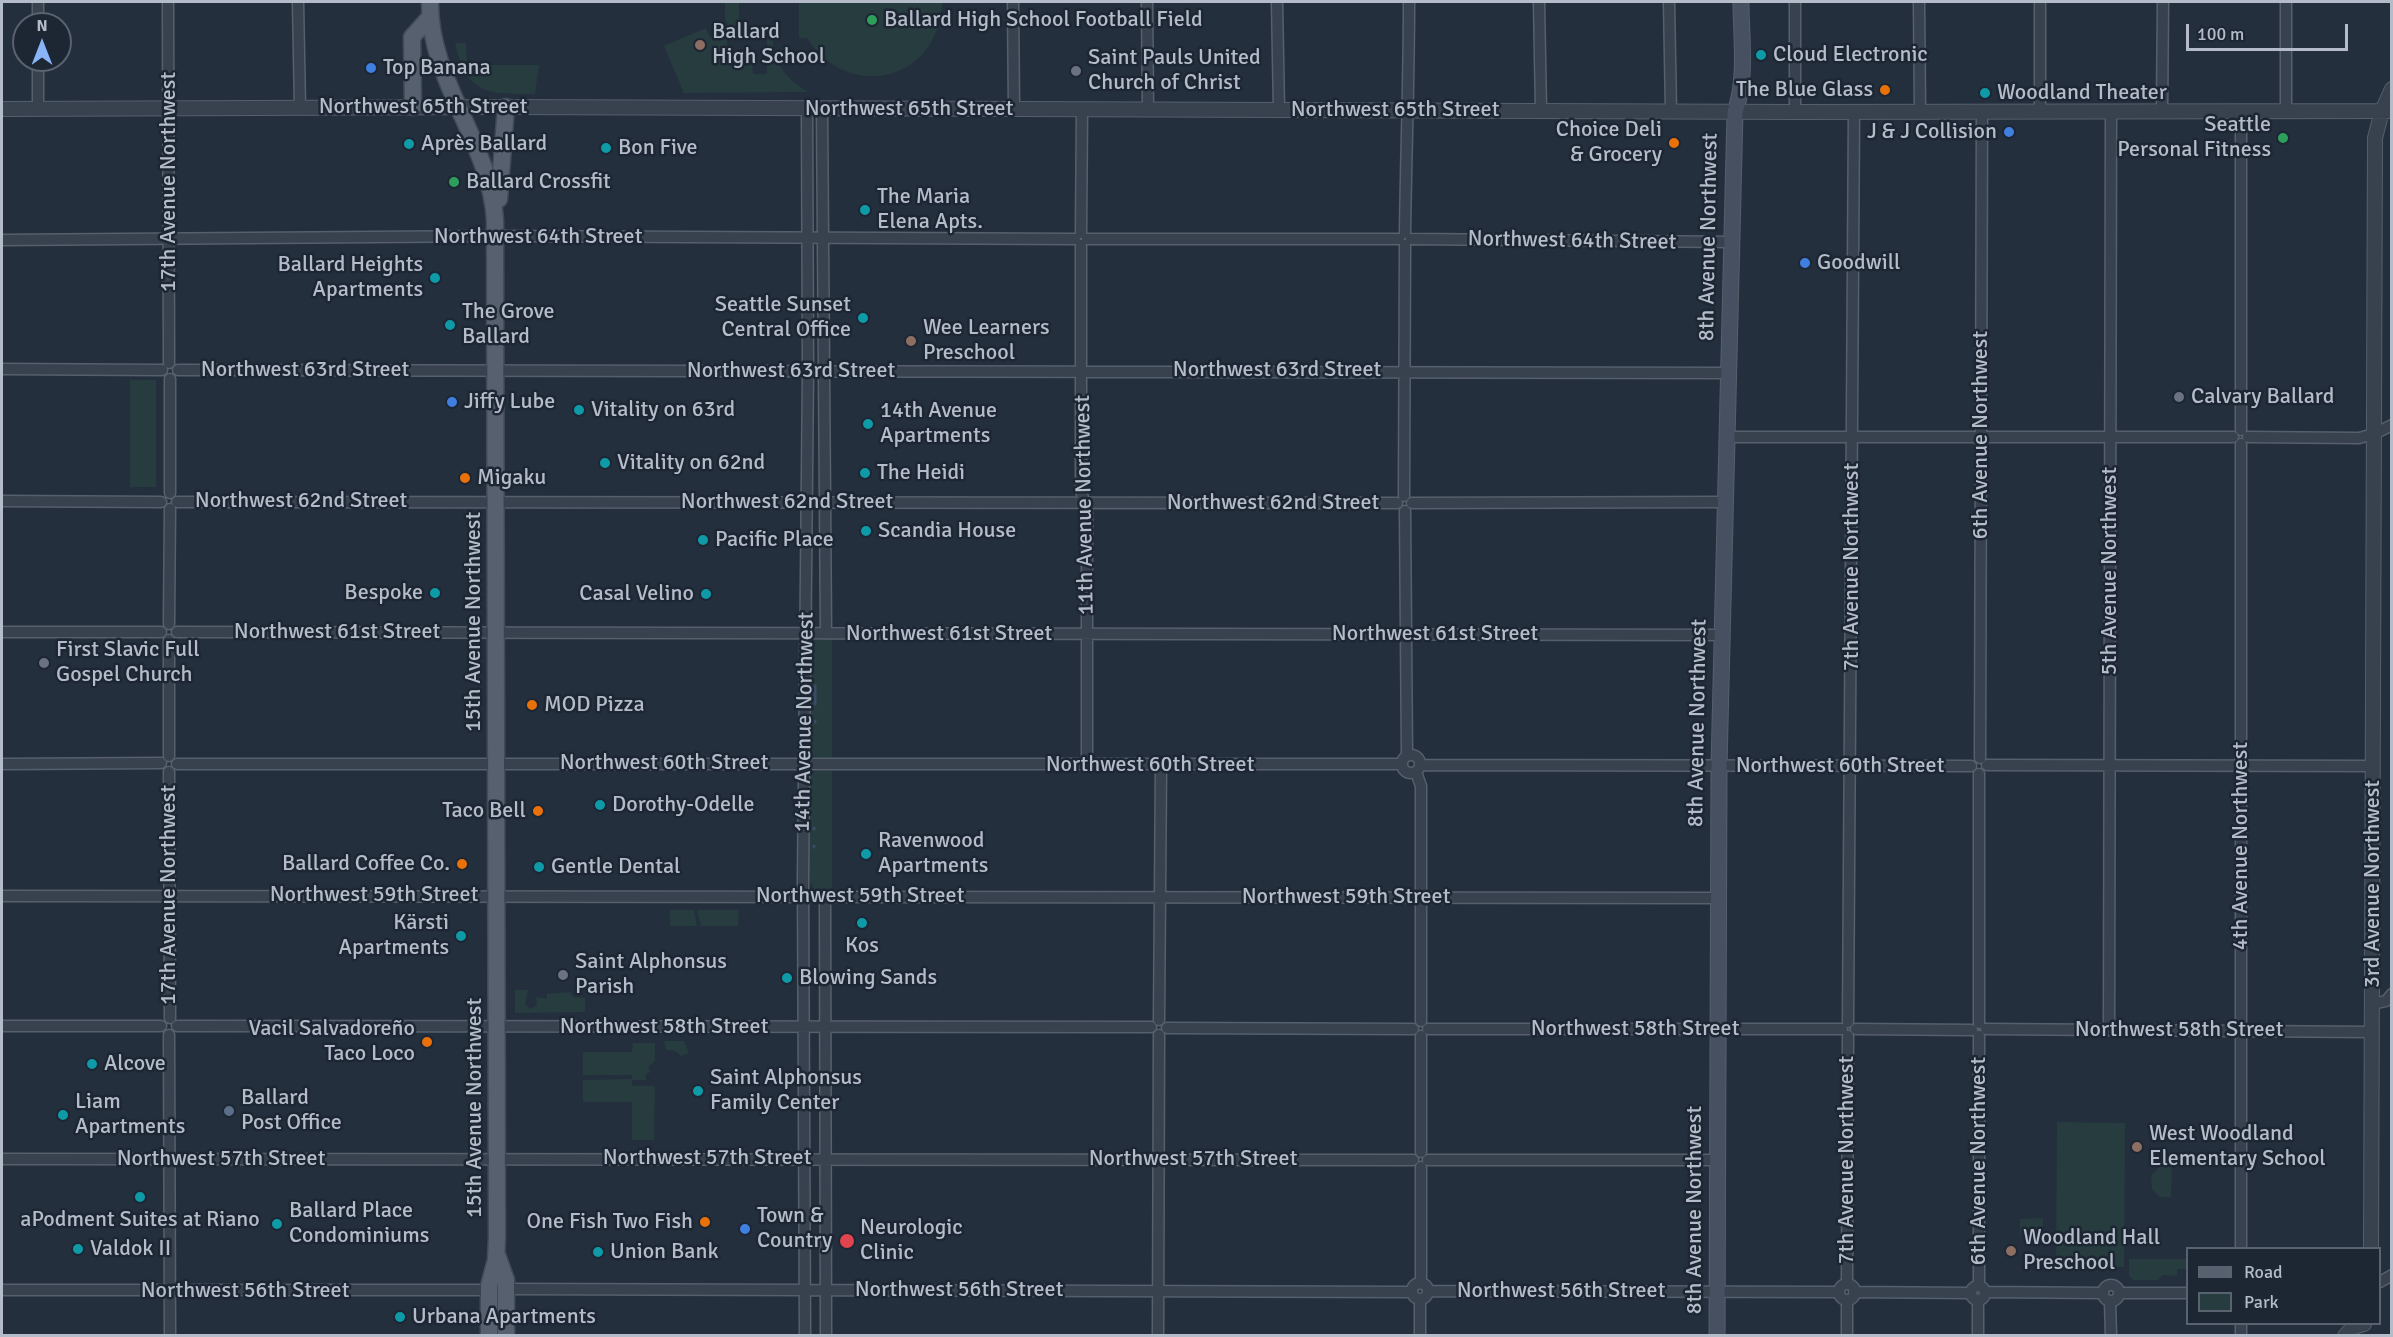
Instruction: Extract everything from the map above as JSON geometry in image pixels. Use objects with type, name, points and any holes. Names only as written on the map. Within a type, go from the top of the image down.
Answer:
[{"type":"main road","name":"8th Avenue Northwest","points":[[1731,2],[1730,100],[1735,112]]},
{"type":"main road","name":"8th Avenue Northwest","points":[[1717,1335],[1721,634],[1735,112],[1740,88],[1741,2]]},
{"type":"main road","points":[[413,107],[412,37],[430,9]]},
{"type":"main road","name":"15th Avenue Northwest","points":[[430,9],[436,52],[486,167],[493,193],[496,228],[497,1289],[489,1335]]},
{"type":"main road","points":[[496,228],[504,158],[506,107]]},
{"type":"main road","name":"15th Avenue Northwest","points":[[497,1289],[506,1335]]},
{"type":"street","name":"17th Avenue Northwest","points":[[168,2],[170,367],[175,377],[170,379],[169,502],[169,896],[172,1026],[169,1122],[170,1335]]},
{"type":"street","points":[[298,2],[300,108]]},
{"type":"street","points":[[1013,2],[1014,110]]},
{"type":"street","points":[[1147,2],[1148,110]]},
{"type":"street","points":[[1277,2],[1279,110]]},
{"type":"street","points":[[1408,2],[1405,239],[1405,760],[1416,758],[1421,786],[1420,1335]]},
{"type":"street","points":[[1539,2],[1541,111]]},
{"type":"street","points":[[1669,2],[1671,111]]},
{"type":"street","points":[[1795,2],[1795,112]]},
{"type":"street","points":[[1919,2],[1920,111]]},
{"type":"street","points":[[2040,2],[2040,112]]},
{"type":"street","points":[[2162,111],[2163,2]]},
{"type":"street","points":[[2286,2],[2286,111]]},
{"type":"street","points":[[38,72],[38,109]]},
{"type":"street","name":"3rd Avenue Northwest","points":[[2371,1247],[2375,138],[2387,111],[2391,89]]},
{"type":"street","name":"Northwest 65th Street","points":[[2,110],[506,107],[1735,112],[2387,111]]},
{"type":"street","name":"14th Avenue Northwest","points":[[806,1335],[804,1027],[808,371],[807,109]]},
{"type":"street","name":"14th Avenue Northwest","points":[[822,109],[826,633]]},
{"type":"street","name":"11th Avenue Northwest","points":[[1082,110],[1081,491],[1087,512],[1087,765]]},
{"type":"street","name":"5th Avenue Northwest","points":[[2109,1030],[2111,111]]},
{"type":"street","name":"7th Avenue Northwest","points":[[1847,1335],[1854,112]]},
{"type":"street","name":"6th Avenue Northwest","points":[[1978,1335],[1982,112]]},
{"type":"street","name":"4th Avenue Northwest","points":[[2241,112],[2241,1247]]},
{"type":"street","name":"Northwest 64th Street","points":[[2,240],[170,240],[496,228],[807,239],[1405,239],[1732,242]]},
{"type":"street","name":"Northwest 63rd Street","points":[[2,369],[170,367],[1729,373]]},
{"type":"street","points":[[1726,436],[2358,438],[2374,434],[2391,425]]},
{"type":"street","name":"Northwest 62nd Street","points":[[2,501],[1725,502]]},
{"type":"street","name":"Northwest 61st Street","points":[[2,632],[1721,634]]},
{"type":"street","name":"Northwest 60th Street","points":[[2,764],[497,762],[1161,765],[1405,760]]},
{"type":"street","points":[[1158,1335],[1161,765]]},
{"type":"street","name":"Northwest 60th Street","points":[[1418,769],[1719,765],[2373,766]]},
{"type":"street","name":"Northwest 59th Street","points":[[2,896],[1718,898]]},
{"type":"street","points":[[825,896],[826,1335]]},
{"type":"street","points":[[2372,1004],[2386,1001],[2391,994]]},
{"type":"street","points":[[2,1026],[161,1026],[163,1021],[172,1026]]},
{"type":"street","name":"Northwest 58th Street","points":[[172,1026],[2371,1032]]},
{"type":"street","name":"Northwest 57th Street","points":[[2,1159],[1718,1160]]},
{"type":"street","name":"Northwest 56th Street","points":[[2,1290],[1847,1292],[2106,1297],[2109,1285],[2115,1286],[2119,1293],[2186,1293]]},
{"type":"street","points":[[2106,1297],[2110,1335]]},
{"type":"street","points":[[2345,1335],[2358,1325]]},
{"type":"green space","points":[[799,2],[942,2],[942,6],[936,32],[924,52],[907,66],[888,74],[866,76],[845,71],[824,58],[807,38],[799,38]]},
{"type":"green space","points":[[725,3],[739,3],[739,37],[727,37],[727,56],[749,56],[753,74],[767,74],[767,40],[773,40],[776,57],[783,70],[788,77],[808,92],[684,93],[664,46],[706,28],[710,37],[729,29],[725,19]]},
{"type":"green space","points":[[455,43],[466,43],[467,65],[539,65],[535,94],[493,92],[482,88],[466,73]]},
{"type":"green space","points":[[130,380],[156,380],[156,487],[130,487]]},
{"type":"green space","points":[[832,639],[832,758],[815,757],[809,752],[810,645],[815,640]]},
{"type":"green space","points":[[815,771],[832,771],[832,889],[814,889],[809,880],[809,778]]},
{"type":"green space","points":[[670,910],[694,910],[697,926],[670,926]]},
{"type":"green space","points":[[697,910],[739,910],[738,926],[701,926]]},
{"type":"green space","points":[[515,990],[528,990],[525,1004],[530,1009],[537,1005],[536,997],[547,999],[547,994],[571,992],[573,997],[585,998],[585,1012],[515,1013]]},
{"type":"green space","points":[[664,1041],[684,1041],[689,1053],[681,1056],[675,1051],[666,1050]]},
{"type":"green space","points":[[633,1043],[655,1043],[655,1061],[648,1067],[651,1072],[646,1074],[646,1080],[632,1080],[632,1086],[655,1086],[654,1140],[632,1140],[632,1102],[583,1102],[583,1080],[632,1079],[632,1075],[583,1075],[583,1052],[632,1052]]},
{"type":"green space","points":[[2057,1122],[2125,1123],[2124,1267],[2056,1267]]},
{"type":"green space","points":[[2160,1167],[2172,1167],[2171,1197],[2160,1197],[2152,1189],[2151,1175]]},
{"type":"green space","points":[[2043,1218],[2043,1233],[2020,1233],[2020,1219]]},
{"type":"green space","points":[[2129,1259],[2186,1259],[2186,1269],[2177,1269],[2177,1276],[2162,1275],[2158,1280],[2133,1280],[2129,1276]]},
{"type":"waterway","points":[[815,686],[815,704]]},
{"type":"place","name":"Ballard High School Football Field","points":[[872,20]]},
{"type":"place","name":"Ballard High School","points":[[700,45]]},
{"type":"place","name":"Cloud Electronic","points":[[1761,55]]},
{"type":"place","name":"Top Banana","points":[[371,68]]},
{"type":"place","name":"Saint Pauls United Church of Christ","points":[[1076,71]]},
{"type":"place","name":"The Blue Glass","points":[[1885,90]]},
{"type":"place","name":"Woodland Theater","points":[[1985,93]]},
{"type":"place","name":"J & J Collision","points":[[2009,132]]},
{"type":"place","name":"Seattle Personal Fitness","points":[[2283,138]]},
{"type":"place","name":"Choice Deli & Grocery","points":[[1674,143]]},
{"type":"place","name":"Après Ballard","points":[[409,144]]},
{"type":"place","name":"Bon Five","points":[[606,148]]},
{"type":"place","name":"Ballard Crossfit","points":[[454,182]]},
{"type":"place","name":"The Maria Elena Apts.","points":[[865,210]]},
{"type":"place","name":"Goodwill","points":[[1805,263]]},
{"type":"place","name":"Ballard Heights Apartments","points":[[435,278]]},
{"type":"place","name":"Seattle Sunset Central Office","points":[[863,318]]},
{"type":"place","name":"The Grove Ballard","points":[[450,325]]},
{"type":"place","name":"Wee Learners Preschool","points":[[911,341]]},
{"type":"place","name":"Calvary Ballard","points":[[2179,397]]},
{"type":"place","name":"Jiffy Lube","points":[[452,402]]},
{"type":"place","name":"Vitality on 63rd","points":[[579,410]]},
{"type":"place","name":"14th Avenue Apartments","points":[[868,424]]},
{"type":"place","name":"Vitality on 62nd","points":[[605,463]]},
{"type":"place","name":"The Heidi","points":[[865,473]]},
{"type":"place","name":"Migaku","points":[[465,478]]},
{"type":"place","name":"Scandia House","points":[[866,531]]},
{"type":"place","name":"Pacific Place","points":[[703,540]]},
{"type":"place","name":"Bespoke","points":[[435,593]]},
{"type":"place","name":"Casal Velino","points":[[706,594]]},
{"type":"place","name":"First Slavic Full Gospel Church","points":[[44,663]]},
{"type":"place","name":"MOD Pizza","points":[[532,705]]},
{"type":"place","name":"Dorothy-Odelle","points":[[600,805]]},
{"type":"place","name":"Taco Bell","points":[[538,811]]},
{"type":"place","name":"Ravenwood Apartments","points":[[866,854]]},
{"type":"place","name":"Ballard Coffee Co.","points":[[462,864]]},
{"type":"place","name":"Gentle Dental","points":[[539,867]]},
{"type":"place","name":"Kos","points":[[862,923]]},
{"type":"place","name":"Kärsti Apartments","points":[[461,936]]},
{"type":"place","name":"Saint Alphonsus Parish","points":[[563,975]]},
{"type":"place","name":"Blowing Sands","points":[[787,978]]},
{"type":"place","name":"Vacil Salvadoreño Taco Loco","points":[[427,1042]]},
{"type":"place","name":"Alcove","points":[[92,1064]]},
{"type":"place","name":"Saint Alphonsus Family Center","points":[[698,1091]]},
{"type":"place","name":"Ballard Post Office","points":[[229,1111]]},
{"type":"place","name":"Liam Apartments","points":[[63,1115]]},
{"type":"place","name":"West Woodland Elementary School","points":[[2137,1147]]},
{"type":"place","name":"aPodment Suites at Riano","points":[[140,1197]]},
{"type":"place","name":"One Fish Two Fish","points":[[705,1222]]},
{"type":"place","name":"Ballard Place Condominiums","points":[[277,1224]]},
{"type":"place","name":"Town & Country","points":[[745,1229]]},
{"type":"place","name":"Neurologic Clinic","points":[[847,1241]]},
{"type":"place","name":"Valdok II","points":[[78,1249]]},
{"type":"place","name":"Woodland Hall Preschool","points":[[2011,1251]]},
{"type":"place","name":"Union Bank","points":[[598,1252]]},
{"type":"place","name":"Urbana Apartments","points":[[400,1317]]}]
